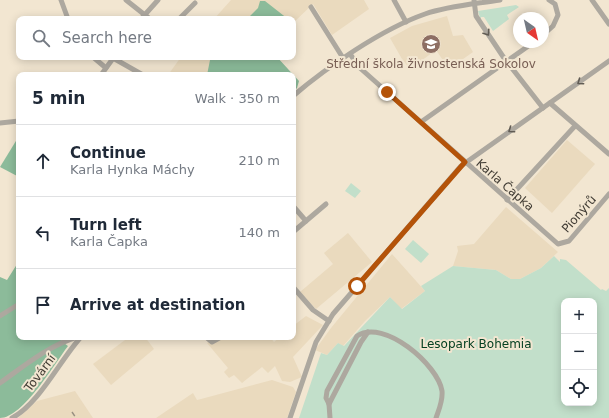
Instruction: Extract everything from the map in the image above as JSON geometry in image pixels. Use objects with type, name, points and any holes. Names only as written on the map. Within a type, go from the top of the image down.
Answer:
[{"type":"street","points":[[61,0],[67,16]]},
{"type":"street","points":[[126,0],[141,16]]},
{"type":"street","points":[[143,16],[158,0]]},
{"type":"street","points":[[394,0],[406,22]]},
{"type":"street","points":[[296,94],[343,58],[406,22],[425,14],[474,2],[500,0]]},
{"type":"street","points":[[549,0],[555,4],[558,14],[553,26],[549,30]]},
{"type":"street","points":[[592,0],[609,24]]},
{"type":"street","points":[[474,2],[476,16],[507,61],[543,108]]},
{"type":"street","points":[[182,16],[195,3]]},
{"type":"street","points":[[312,7],[343,58]]},
{"type":"street","points":[[421,122],[525,48]]},
{"type":"street","name":"Karla Čapka","points":[[350,54],[360,68],[507,200],[555,242],[563,244]]},
{"type":"street","points":[[97,60],[106,68]]},
{"type":"street","points":[[103,72],[112,60]]},
{"type":"street","points":[[117,60],[137,72]]},
{"type":"street","points":[[290,418],[316,342],[329,321],[345,300],[465,162],[609,61]]},
{"type":"street","points":[[550,103],[609,154]]},
{"type":"street","points":[[0,123],[16,121]]},
{"type":"street","points":[[507,200],[575,126]]},
{"type":"street","name":"Pionýrů","points":[[563,244],[568,241],[609,194]]},
{"type":"street","points":[[296,229],[326,204]]},
{"type":"street","points":[[296,209],[306,221]]},
{"type":"street","points":[[296,290],[313,310],[329,321]]},
{"type":"street","points":[[0,316],[16,306]]},
{"type":"street","points":[[330,418],[329,404],[326,395],[354,341],[360,334],[368,332],[388,334],[406,345],[433,374],[442,391],[442,401],[436,418]]},
{"type":"street","name":"Tovární","points":[[0,383],[43,353],[67,340]]},
{"type":"street","name":"Tovární","points":[[12,418],[37,396],[70,349],[78,340]]},
{"type":"shaded area","points":[[231,0],[364,0],[369,9],[332,35],[313,4],[296,20],[296,16],[217,16]]},
{"type":"shaded area","name":"Střední škola živnostenská Sokolov","points":[[447,16],[453,36],[463,35],[473,52],[449,69],[436,50],[410,69],[402,59],[390,38],[412,26]]},
{"type":"shaded area","points":[[179,60],[221,60],[210,72],[170,72]]},
{"type":"shaded area","points":[[567,140],[595,164],[552,213],[525,188]]},
{"type":"shaded area","points":[[506,207],[558,252],[541,268],[520,279],[511,279],[496,270],[453,266],[458,251],[457,246],[474,244]]},
{"type":"shaded area","points":[[348,233],[372,262],[316,309],[300,292],[333,264],[324,253]]},
{"type":"shaded area","points":[[392,254],[425,291],[401,309],[390,297],[365,321],[343,346],[338,343],[327,355],[315,350],[331,328]]},
{"type":"shaded area","points":[[306,316],[323,325],[293,357],[302,377],[290,382],[282,381],[275,366],[268,373],[262,367],[242,383],[234,375],[229,378],[224,372],[228,368],[207,343],[211,340],[272,340],[274,342],[276,340],[296,340],[296,324]]},
{"type":"shaded area","points":[[125,340],[147,340],[154,349],[111,385],[93,364]]},
{"type":"shaded area","points":[[272,380],[293,387],[296,392],[287,418],[156,418],[193,393],[197,400]]},
{"type":"shaded area","points":[[75,391],[93,418],[18,418],[37,401]]},
{"type":"green space","points":[[260,1],[265,1],[284,16],[250,16],[258,8]]},
{"type":"green space","points":[[516,5],[519,7],[507,15],[509,19],[493,31],[484,17],[481,17],[481,21],[478,11]]},
{"type":"green space","points":[[210,60],[280,60],[291,72],[208,72]]},
{"type":"green space","points":[[296,78],[299,81],[296,89]]},
{"type":"green space","points":[[16,141],[16,175],[0,167]]},
{"type":"green space","points":[[351,183],[361,191],[355,198],[345,191]]},
{"type":"green space","points":[[413,240],[429,254],[421,263],[405,249]]},
{"type":"green space","name":"Lesopark Bohemia","points":[[554,256],[560,262],[560,259],[566,260],[601,290],[606,291],[609,288],[609,418],[299,418],[321,353],[327,355],[338,343],[344,346],[390,297],[402,309],[425,291],[421,286],[453,266],[496,270],[511,279],[520,279],[541,268]]},
{"type":"green space","points":[[16,266],[16,340],[63,340],[61,341],[68,346],[28,400],[9,416],[0,418],[0,277],[7,280]]},
{"type":"railway","points":[[72,412],[76,418]]},
{"type":"place","name":"Střední škola živnostenská Sokolov","points":[[431,44]]},
{"type":"route","points":[[357,286],[383,258],[465,162],[387,92]]}]
